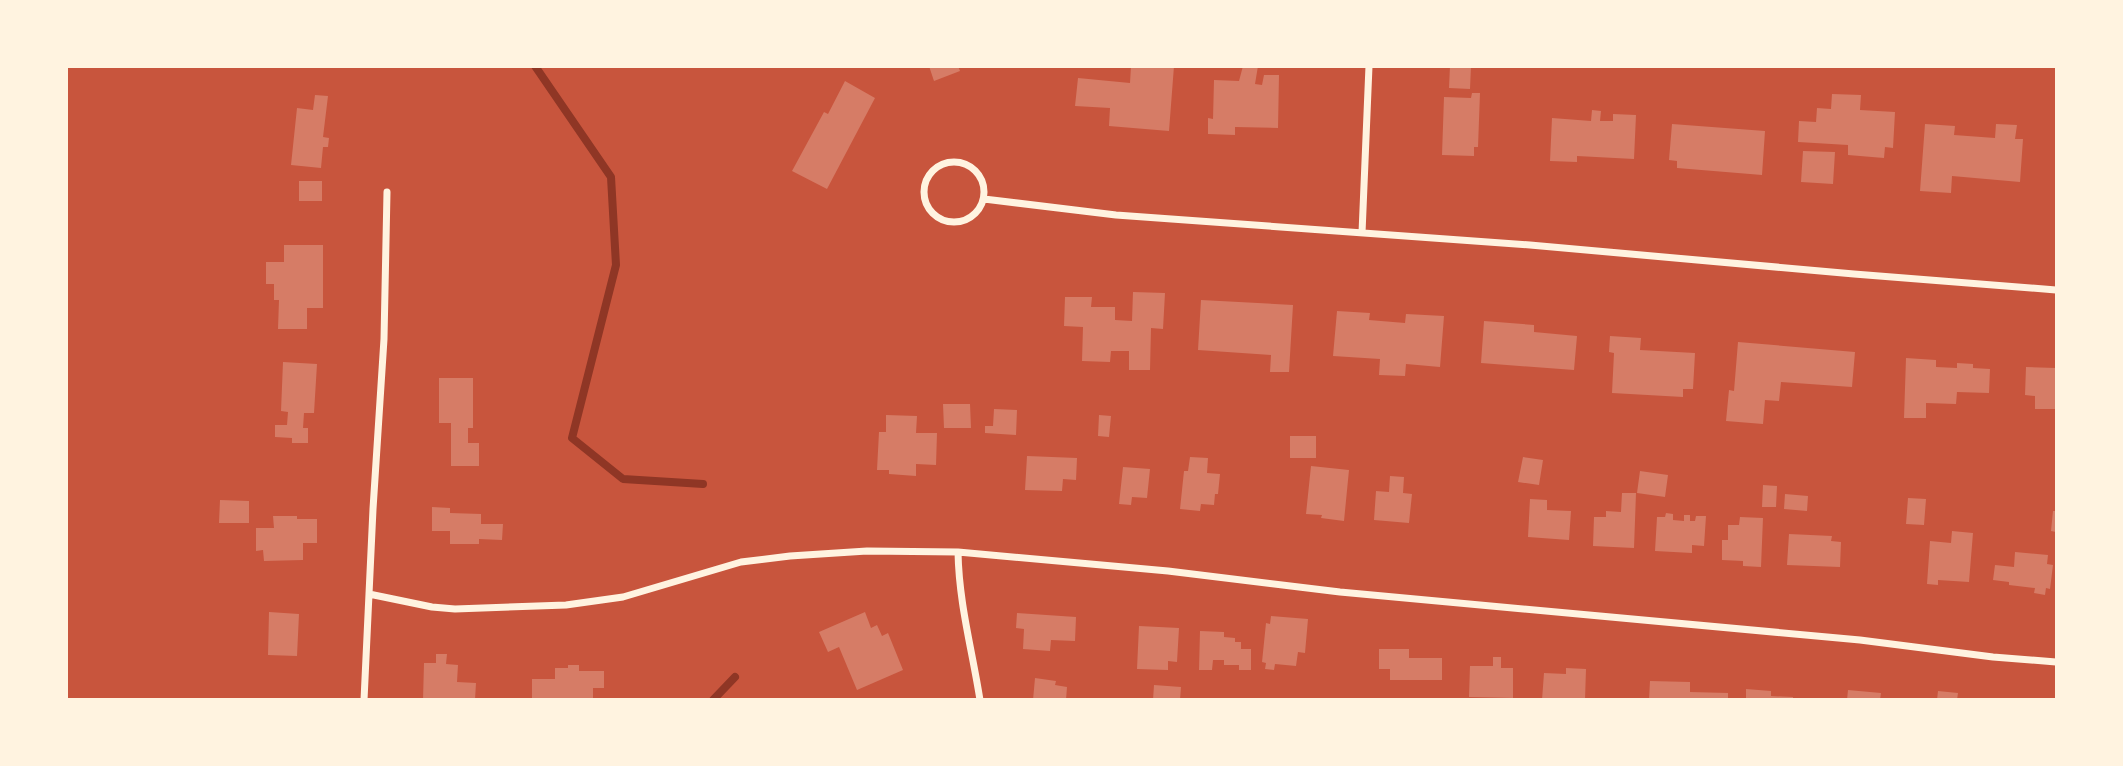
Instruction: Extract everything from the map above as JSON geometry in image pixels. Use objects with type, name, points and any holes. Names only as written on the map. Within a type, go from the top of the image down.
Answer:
[{"type":"street","points":[[1362,233],[1369,66]]},
{"type":"street","points":[[960,162],[974,169],[979,176],[985,191],[984,199],[971,218],[964,222],[948,223],[940,220],[929,209],[923,194],[924,186],[931,172],[937,167],[944,163],[960,162]]},
{"type":"street","points":[[364,699],[384,339],[387,192]]},
{"type":"street","points":[[984,199],[1116,215],[1530,245],[2056,290]]},
{"type":"street","points":[[369,594],[432,607],[566,606],[623,597],[741,562],[867,551],[958,552],[1168,571],[1340,592],[1860,640],[2056,662]]},
{"type":"street","points":[[958,552],[963,614],[980,699]]},
{"type":"building","points":[[929,66],[958,66],[960,71],[934,81]]},
{"type":"building","points":[[1131,66],[1174,66],[1169,131],[1109,126],[1110,108],[1075,106],[1078,78],[1130,83]]},
{"type":"building","points":[[1243,66],[1258,66],[1255,84],[1262,85],[1264,75],[1279,75],[1278,128],[1235,127],[1235,135],[1208,134],[1208,118],[1213,119],[1214,80],[1239,81]]},
{"type":"building","points":[[1450,66],[1471,66],[1470,89],[1449,88]]},
{"type":"building","points":[[845,81],[875,98],[827,189],[792,171],[824,112],[828,114]]},
{"type":"building","points":[[1472,93],[1480,93],[1478,147],[1474,147],[1474,156],[1442,155],[1444,97],[1471,98]]},
{"type":"building","points":[[1832,94],[1861,95],[1860,110],[1895,112],[1893,148],[1885,147],[1884,158],[1848,155],[1848,145],[1798,142],[1799,121],[1816,122],[1817,108],[1831,109]]},
{"type":"building","points":[[315,95],[328,96],[323,137],[329,138],[328,147],[323,147],[321,168],[291,165],[297,108],[313,110]]},
{"type":"building","points":[[1592,110],[1601,111],[1600,121],[1613,121],[1613,114],[1636,115],[1634,159],[1577,156],[1577,162],[1550,161],[1552,118],[1591,121]]},
{"type":"building","points":[[1672,124],[1765,131],[1762,175],[1677,168],[1677,161],[1669,160]]},
{"type":"building","points":[[1925,124],[1955,126],[1954,135],[1995,138],[1996,124],[2017,125],[2015,139],[2023,139],[2020,182],[1952,176],[1951,193],[1920,191]]},
{"type":"building","points":[[1803,151],[1835,152],[1833,184],[1801,182]]},
{"type":"building","points":[[299,181],[322,181],[322,201],[299,201]]},
{"type":"building","points":[[284,245],[323,245],[323,308],[307,308],[307,329],[278,329],[279,300],[274,300],[274,284],[266,284],[266,262],[284,262]]},
{"type":"building","points":[[1133,292],[1165,293],[1163,329],[1151,328],[1150,370],[1129,370],[1129,351],[1111,351],[1110,362],[1082,361],[1083,327],[1064,326],[1065,297],[1092,297],[1091,307],[1115,307],[1115,320],[1132,321]]},
{"type":"building","points":[[1201,300],[1293,305],[1289,372],[1270,372],[1271,355],[1198,350]]},
{"type":"building","points":[[1337,311],[1370,313],[1369,320],[1405,323],[1406,314],[1444,316],[1440,367],[1406,364],[1405,376],[1379,375],[1380,359],[1333,356]]},
{"type":"building","points":[[1484,321],[1534,325],[1534,332],[1577,336],[1574,370],[1481,363]]},
{"type":"building","points":[[1610,336],[1641,338],[1640,350],[1695,353],[1693,389],[1683,389],[1683,397],[1612,393],[1614,353],[1609,352]]},
{"type":"building","points":[[1738,342],[1855,352],[1852,387],[1781,382],[1779,401],[1765,400],[1763,424],[1726,421],[1729,390],[1734,391]]},
{"type":"building","points":[[1906,358],[1936,360],[1936,367],[1957,368],[1957,363],[1990,369],[1989,393],[1957,392],[1956,404],[1926,403],[1926,418],[1904,418]]},
{"type":"building","points":[[283,362],[317,364],[314,413],[304,413],[303,428],[308,428],[308,443],[292,443],[292,438],[275,437],[275,425],[287,425],[288,412],[281,411]]},
{"type":"building","points":[[2026,367],[2056,368],[2056,409],[2035,409],[2035,396],[2025,395]]},
{"type":"building","points":[[439,378],[473,378],[473,428],[468,428],[468,443],[479,443],[479,466],[451,466],[451,423],[439,423]]},
{"type":"building","points":[[943,404],[970,404],[971,428],[944,428]]},
{"type":"building","points":[[994,409],[1017,410],[1016,435],[985,433],[985,426],[993,426]]},
{"type":"building","points":[[886,415],[917,416],[916,433],[937,433],[936,465],[916,464],[916,476],[889,474],[889,470],[877,470],[879,432],[886,432]]},
{"type":"building","points":[[1099,415],[1111,416],[1109,437],[1098,436]]},
{"type":"building","points":[[1290,436],[1316,436],[1316,458],[1290,458]]},
{"type":"building","points":[[1027,456],[1077,458],[1076,480],[1063,479],[1062,491],[1025,490]]},
{"type":"building","points":[[1190,457],[1208,458],[1207,473],[1220,474],[1214,505],[1201,504],[1200,511],[1180,509],[1184,471],[1188,471]]},
{"type":"building","points":[[1523,457],[1543,460],[1539,485],[1518,482]]},
{"type":"building","points":[[1311,466],[1349,470],[1344,521],[1306,514]]},
{"type":"building","points":[[1123,467],[1150,469],[1147,498],[1132,497],[1131,505],[1119,504]]},
{"type":"building","points":[[1640,471],[1668,475],[1665,497],[1637,493]]},
{"type":"building","points":[[1390,476],[1404,477],[1403,493],[1412,494],[1409,523],[1374,520],[1376,491],[1389,492]]},
{"type":"building","points":[[1763,485],[1777,486],[1776,507],[1762,507]]},
{"type":"building","points":[[1622,493],[1636,493],[1634,548],[1593,546],[1594,517],[1606,517],[1606,511],[1621,512]]},
{"type":"building","points":[[1785,494],[1808,496],[1807,511],[1784,509]]},
{"type":"building","points":[[1908,498],[1926,499],[1924,525],[1906,524]]},
{"type":"building","points":[[1530,499],[1547,500],[1547,510],[1571,511],[1569,540],[1528,537]]},
{"type":"building","points":[[220,500],[249,501],[249,523],[219,523]]},
{"type":"building","points":[[432,507],[450,508],[450,513],[481,514],[481,524],[503,524],[502,540],[479,539],[479,544],[450,544],[450,531],[432,531]]},
{"type":"building","points":[[2053,511],[2056,511],[2056,532],[2051,531]]},
{"type":"building","points":[[1666,513],[1673,514],[1673,520],[1684,521],[1684,515],[1690,515],[1690,521],[1695,521],[1696,516],[1706,516],[1704,546],[1692,545],[1692,553],[1655,551],[1657,517],[1665,517]]},
{"type":"building","points":[[273,516],[317,519],[317,543],[303,543],[303,560],[264,561],[263,550],[256,551],[256,528],[274,528]]},
{"type":"building","points":[[1740,517],[1763,518],[1761,567],[1743,566],[1743,561],[1722,560],[1722,540],[1728,540],[1728,525],[1739,525]]},
{"type":"building","points":[[1952,531],[1973,533],[1969,582],[1938,580],[1938,585],[1927,584],[1930,541],[1951,543]]},
{"type":"building","points":[[1789,534],[1832,536],[1831,541],[1841,542],[1840,567],[1787,565]]},
{"type":"building","points":[[2015,552],[2048,555],[2047,564],[2053,565],[2050,589],[2046,588],[2045,595],[2034,593],[2035,588],[1993,580],[1995,565],[2014,567]]},
{"type":"building","points":[[269,612],[299,614],[297,656],[268,655]]},
{"type":"building","points":[[865,612],[871,628],[877,625],[882,636],[888,633],[903,670],[857,690],[839,647],[828,652],[819,632]]},
{"type":"building","points":[[1017,613],[1076,617],[1075,641],[1051,640],[1050,651],[1023,649],[1024,629],[1016,628]]},
{"type":"building","points":[[1271,616],[1308,619],[1305,653],[1298,652],[1296,666],[1275,664],[1274,670],[1265,669],[1266,663],[1262,662],[1266,623],[1270,624]]},
{"type":"building","points":[[1139,626],[1179,628],[1177,662],[1168,661],[1168,670],[1137,669]]},
{"type":"building","points":[[1200,631],[1224,632],[1224,637],[1235,638],[1235,642],[1241,642],[1241,649],[1251,649],[1251,670],[1239,670],[1239,665],[1224,665],[1224,660],[1213,660],[1212,670],[1199,670]]},
{"type":"building","points":[[1379,649],[1409,649],[1409,658],[1442,658],[1442,680],[1390,680],[1390,669],[1379,669]]},
{"type":"building","points":[[436,654],[447,654],[446,664],[458,665],[457,682],[476,683],[475,700],[423,700],[424,663],[436,663]]},
{"type":"building","points":[[1493,657],[1501,657],[1501,668],[1513,668],[1513,698],[1469,697],[1470,666],[1493,666]]},
{"type":"building","points":[[568,665],[579,665],[579,671],[604,671],[604,688],[593,688],[593,699],[532,700],[532,679],[555,679],[555,668],[568,668]]},
{"type":"building","points":[[1566,668],[1586,669],[1585,700],[1542,700],[1544,673],[1566,674]]},
{"type":"building","points":[[1035,678],[1056,681],[1055,685],[1067,687],[1066,700],[1033,700]]},
{"type":"building","points":[[1650,681],[1690,682],[1690,692],[1728,693],[1728,700],[1649,700]]},
{"type":"building","points":[[1154,685],[1181,687],[1180,700],[1153,700]]},
{"type":"building","points":[[1746,689],[1771,691],[1771,696],[1793,697],[1793,700],[1746,700]]},
{"type":"building","points":[[1848,690],[1881,693],[1880,700],[1847,700]]},
{"type":"building","points":[[1938,691],[1958,693],[1957,700],[1937,700]]},
{"type":"waterway","points":[[535,66],[611,177],[616,265],[572,438],[623,479],[703,484]]},
{"type":"waterway","points":[[713,700],[735,677]]}]
